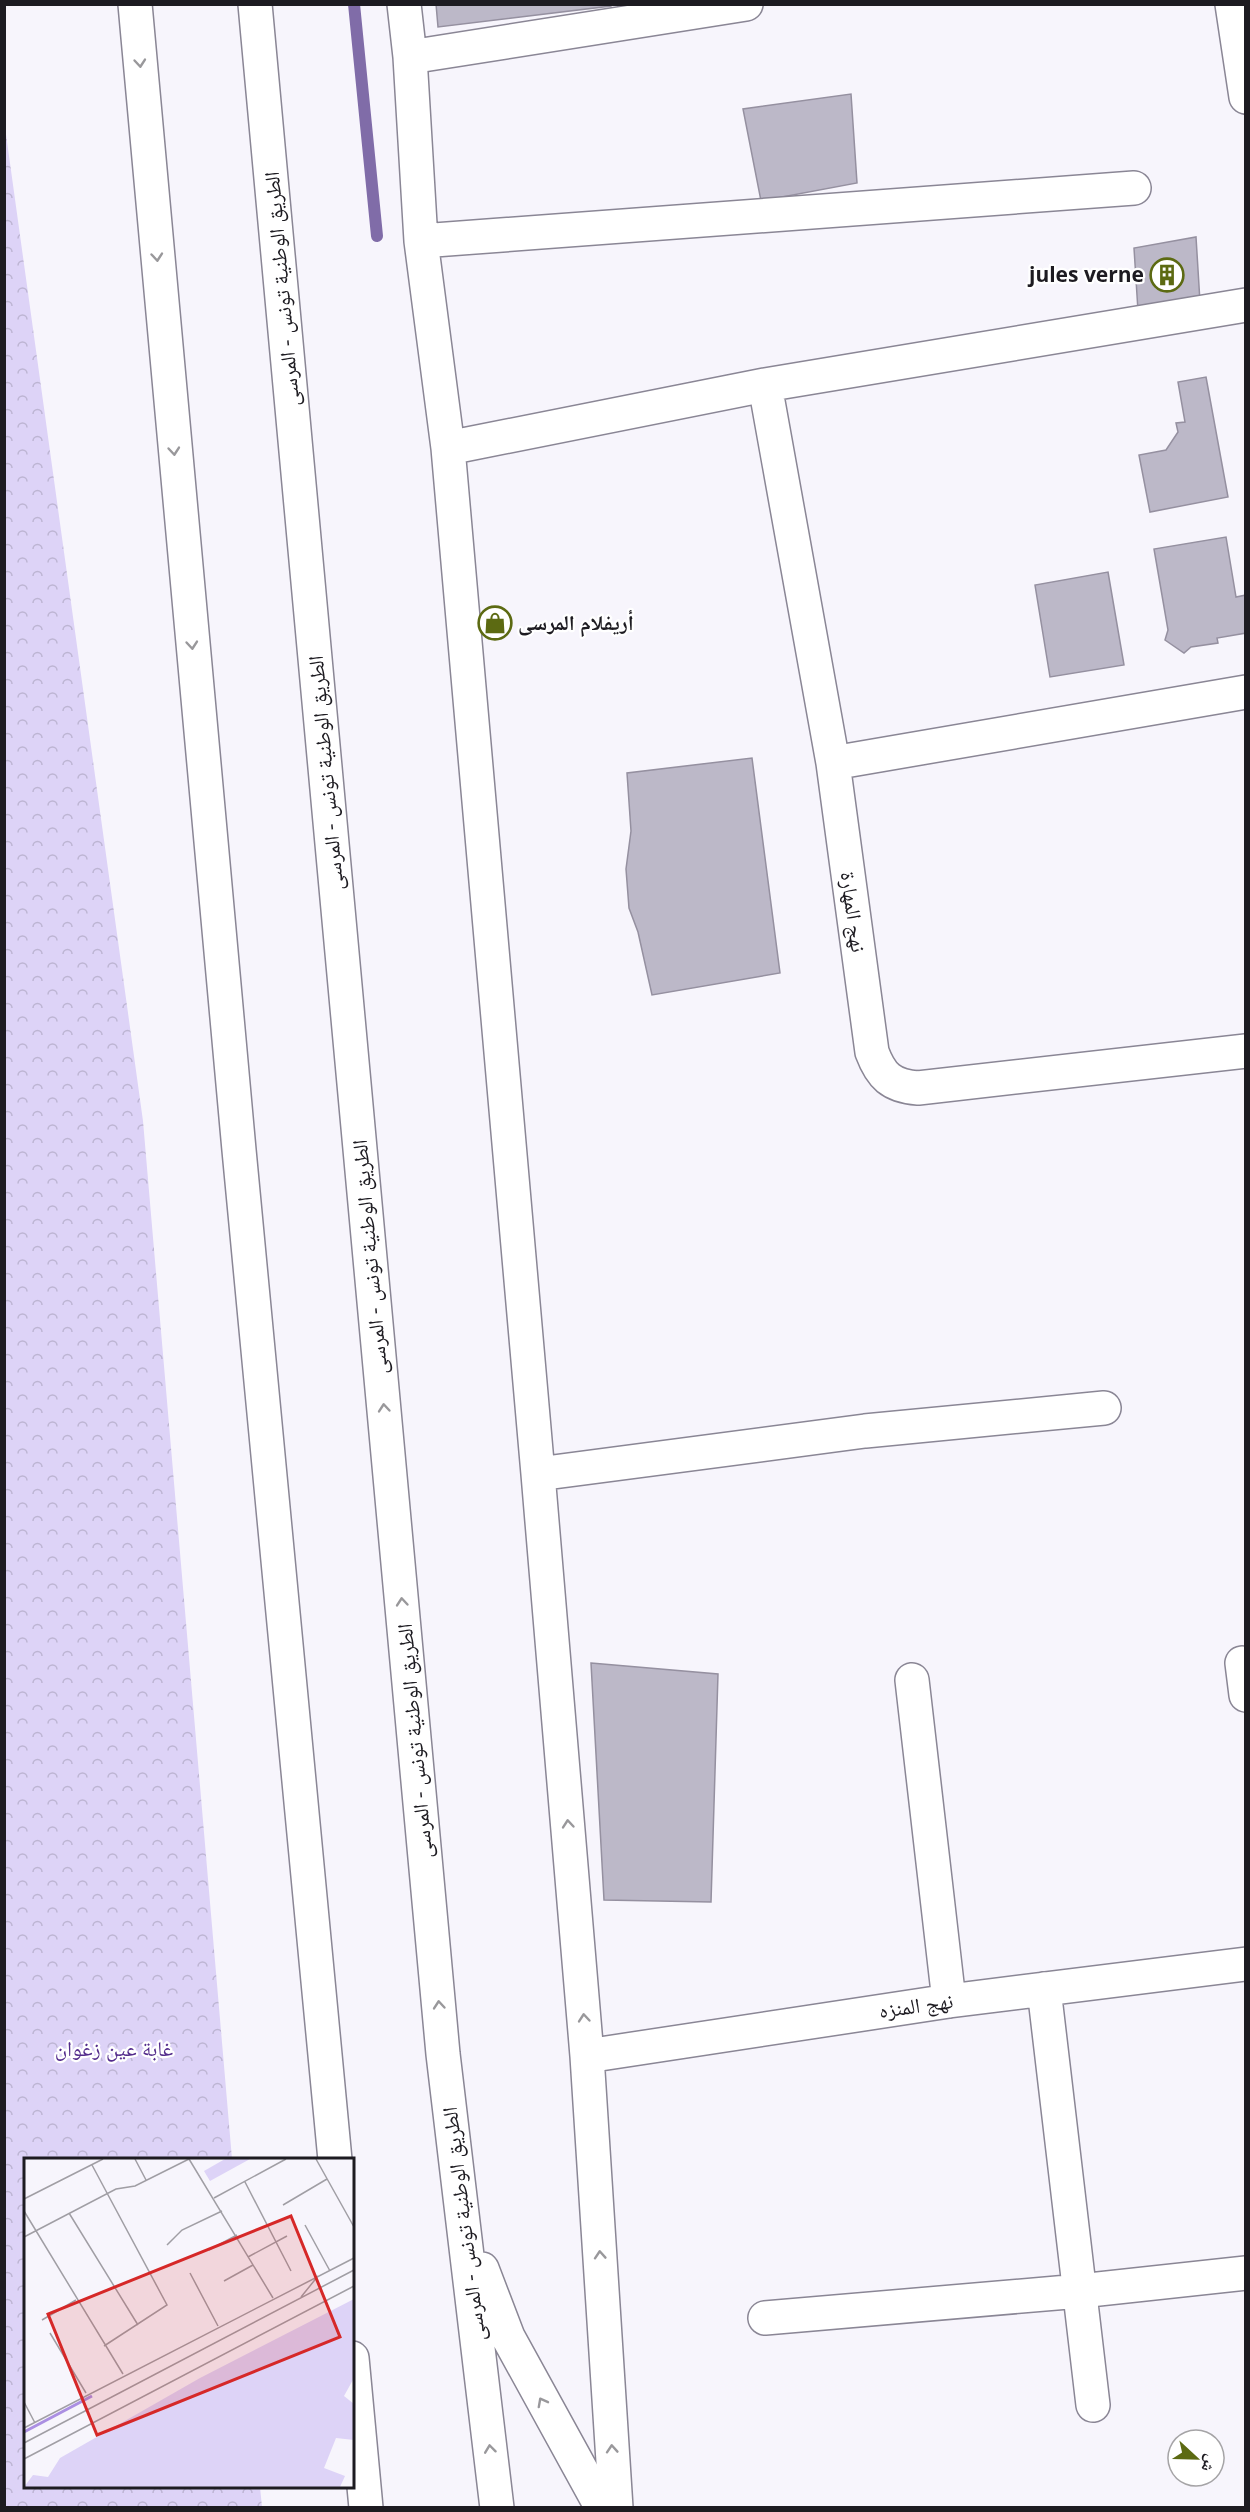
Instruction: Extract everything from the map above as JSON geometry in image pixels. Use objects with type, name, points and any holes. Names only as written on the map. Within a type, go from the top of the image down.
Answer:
[{"type":"main road","points":[[135,4],[232,1079],[334,2158]]},
{"type":"main road","name":"الطريق الوطنية تونس - المرسى","points":[[255,4],[443,2054],[497,2508]]},
{"type":"main road","points":[[404,4],[411,57],[421,241],[448,448],[538,1474],[587,2056],[616,2508]]},
{"type":"main road","points":[[411,57],[746,4]]},
{"type":"main road","points":[[1232,4],[1245,97]]},
{"type":"main road","points":[[421,241],[1134,188]]},
{"type":"main road","points":[[448,448],[765,385],[1245,305]]},
{"type":"main road","name":"نهج المهارة","points":[[765,385],[833,763],[872,1052],[880,1072],[902,1087],[918,1088],[1245,1051]]},
{"type":"main road","points":[[833,763],[1245,693]]},
{"type":"main road","points":[[538,1474],[865,1431],[1104,1408]]},
{"type":"main road","points":[[1242,1663],[1245,1695]]},
{"type":"main road","points":[[912,1680],[949,2001]]},
{"type":"main road","name":"نهج المنزه","points":[[587,2056],[949,2001],[1245,1964]]},
{"type":"main road","points":[[1044,1989],[1093,2405]]},
{"type":"main road","points":[[443,2054],[483,2279],[514,2348],[602,2508]]},
{"type":"main road","points":[[765,2318],[1080,2291],[1245,2273]]},
{"type":"main road","points":[[354,2379],[366,2508]]},
{"type":"green space","name":"غابة عين زغوان","points":[[4,120],[143,1121],[232,2158],[24,2158],[24,2488],[260,2488],[262,2507],[5,2507]]},
{"type":"building","points":[[436,4],[611,4],[611,6],[438,27]]},
{"type":"building","points":[[851,94],[857,183],[761,201],[743,109]]},
{"type":"building","name":"jules verne","points":[[1196,237],[1200,302],[1138,311],[1134,248]]},
{"type":"building","points":[[1206,377],[1228,497],[1150,512],[1139,455],[1166,450],[1178,432],[1176,423],[1185,422],[1178,382]]},
{"type":"building","points":[[1226,537],[1236,597],[1246,595],[1246,633],[1217,638],[1218,643],[1191,647],[1184,653],[1165,640],[1168,630],[1154,549]]},
{"type":"building","points":[[1108,572],[1124,665],[1050,677],[1035,585]]},
{"type":"building","points":[[752,758],[780,973],[652,995],[638,932],[629,908],[626,869],[631,831],[627,773]]},
{"type":"building","points":[[591,1663],[718,1674],[711,1902],[604,1900]]},
{"type":"waterway","points":[[354,4],[377,236]]},
{"type":"place","name":"jules verne","points":[[1167,275]]},
{"type":"place","name":"أريفلام المرسى","points":[[495,623]]}]
